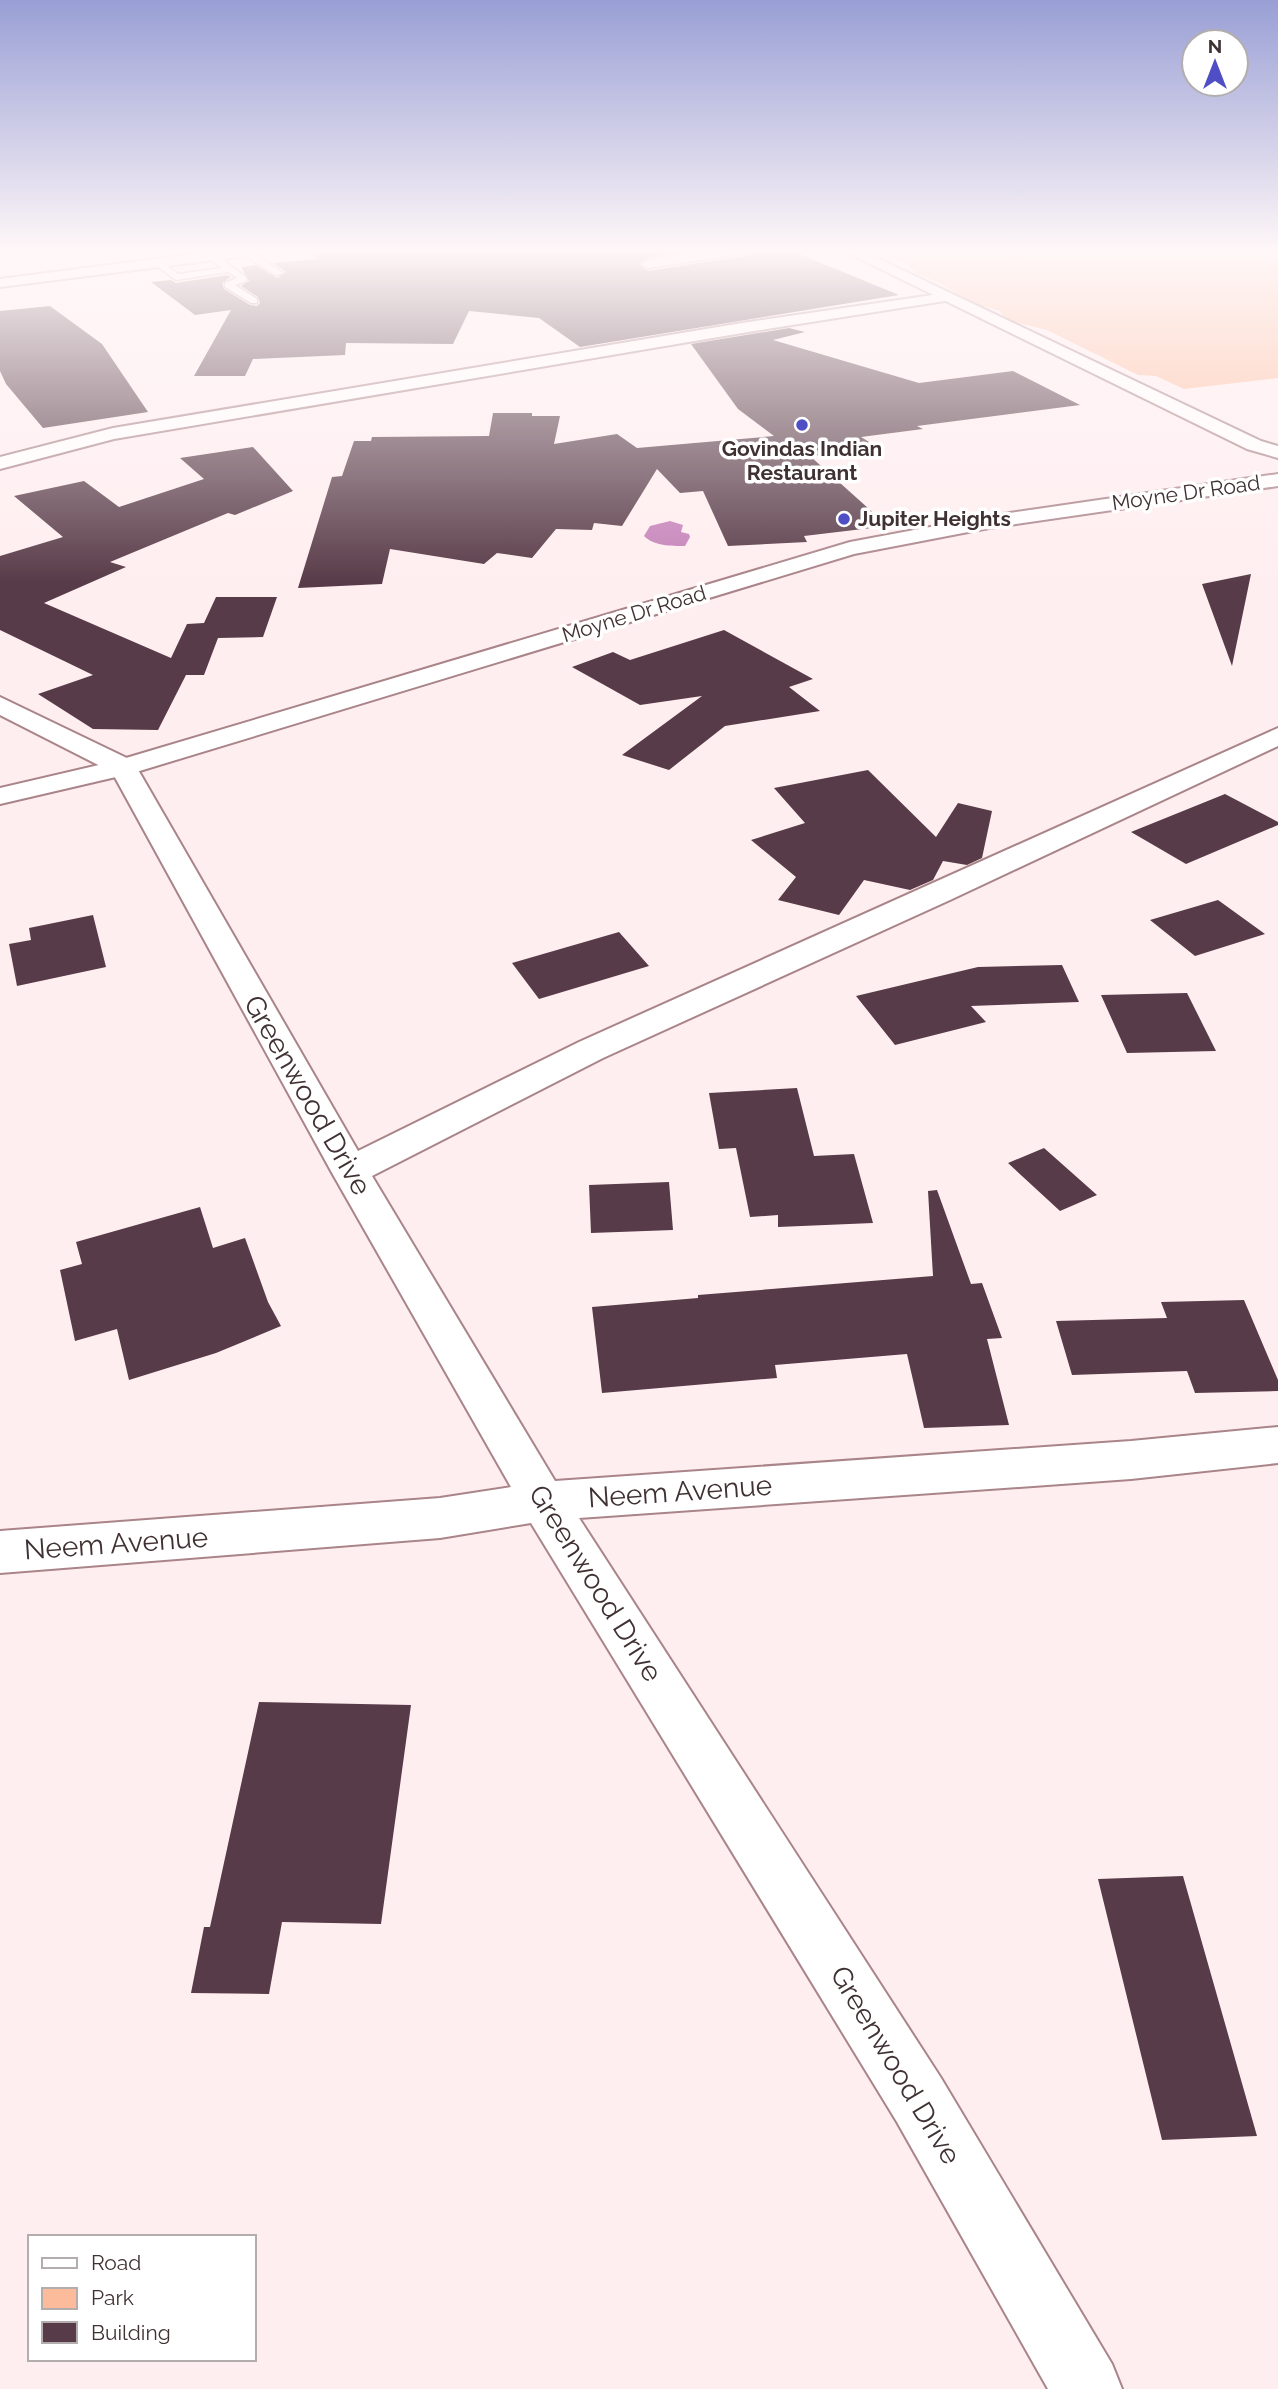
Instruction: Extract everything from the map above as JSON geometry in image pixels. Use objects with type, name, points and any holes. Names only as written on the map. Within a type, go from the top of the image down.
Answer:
[{"type":"street","points":[[0,463],[113,434],[556,359]]},
{"type":"street","points":[[1076,359],[1254,445],[1277,465]]},
{"type":"street","name":"Moyne Dr Road","points":[[0,796],[123,767],[850,548],[1002,520],[1253,484],[1277,465]]},
{"type":"street","points":[[0,705],[123,767]]},
{"type":"street","points":[[350,1171],[591,1050],[939,894],[1278,736]]},
{"type":"street","name":"Greenwood Drive","points":[[123,767],[350,1171],[543,1501],[919,2100],[1087,2389]]},
{"type":"street","name":"Neem Avenue","points":[[0,1552],[440,1518],[543,1501],[1131,1460],[1278,1445]]},
{"type":"green space","points":[[1107,359],[1278,359],[1278,378],[1184,389],[1156,376],[1138,375]]},
{"type":"shaded area","points":[[670,521],[683,525],[681,532],[689,534],[685,546],[658,544],[644,536],[650,526]]},
{"type":"building","points":[[0,359],[112,359],[148,412],[43,428],[6,384],[0,371]]},
{"type":"building","points":[[203,359],[253,359],[245,376],[194,376]]},
{"type":"building","points":[[702,359],[839,359],[919,383],[1013,371],[1080,405],[917,426],[923,429],[861,437],[879,448],[810,456],[888,526],[804,536],[807,542],[728,546],[703,491],[680,493],[657,469],[622,526],[594,523],[592,530],[556,529],[532,558],[497,553],[484,564],[390,549],[382,584],[298,588],[332,477],[342,476],[354,441],[371,441],[372,437],[489,436],[493,413],[560,416],[554,444],[617,434],[637,448],[774,436],[738,409]]},
{"type":"building","points":[[253,447],[293,491],[235,515],[228,513],[110,562],[126,567],[44,603],[171,658],[187,624],[204,623],[216,597],[277,597],[263,637],[218,638],[204,675],[186,675],[158,730],[93,729],[38,694],[93,675],[0,630],[0,556],[63,537],[14,496],[84,481],[119,507],[204,479],[180,458]]},
{"type":"building","points":[[1251,574],[1232,666],[1202,584]]},
{"type":"building","points":[[724,630],[813,679],[789,687],[820,711],[725,726],[669,770],[622,755],[702,696],[640,705],[572,667],[613,652],[630,660]]},
{"type":"building","points":[[868,770],[936,837],[958,803],[992,811],[982,858],[967,865],[943,861],[933,880],[910,890],[864,880],[839,915],[778,900],[796,877],[751,840],[805,823],[774,788]]},
{"type":"building","points":[[1225,794],[1278,822],[1278,825],[1186,864],[1131,832]]},
{"type":"building","points":[[1218,900],[1265,934],[1195,956],[1150,920]]},
{"type":"building","points":[[93,915],[106,967],[17,986],[9,944],[31,940],[29,928]]},
{"type":"building","points":[[619,932],[649,966],[539,999],[512,963]]},
{"type":"building","points":[[1062,965],[1079,1002],[971,1006],[986,1022],[895,1045],[856,996],[978,967]]},
{"type":"building","points":[[1187,993],[1216,1051],[1127,1053],[1101,995]]},
{"type":"building","points":[[797,1088],[814,1156],[854,1154],[873,1223],[778,1227],[778,1215],[750,1217],[736,1148],[719,1149],[709,1093]]},
{"type":"building","points":[[1044,1148],[1097,1195],[1060,1211],[1008,1163]]},
{"type":"building","points":[[669,1182],[673,1230],[591,1233],[589,1185]]},
{"type":"building","points":[[937,1190],[971,1284],[982,1283],[1002,1338],[987,1339],[1009,1425],[924,1428],[907,1354],[775,1365],[777,1378],[602,1393],[592,1307],[698,1298],[698,1295],[933,1276],[928,1191]]},
{"type":"building","points":[[200,1207],[213,1248],[245,1238],[268,1302],[281,1326],[216,1353],[129,1380],[117,1329],[75,1341],[60,1270],[82,1264],[76,1242]]},
{"type":"building","points":[[1244,1300],[1278,1380],[1278,1391],[1195,1393],[1187,1371],[1072,1375],[1056,1321],[1167,1318],[1161,1302]]},
{"type":"building","points":[[259,1702],[411,1705],[381,1924],[282,1922],[269,1994],[191,1993],[204,1927],[210,1927]]},
{"type":"building","points":[[1183,1876],[1257,2136],[1162,2140],[1098,1879]]},
{"type":"place","name":"Govindas Indian Restaurant","points":[[802,425]]},
{"type":"place","name":"Jupiter Heights","points":[[844,519]]}]
